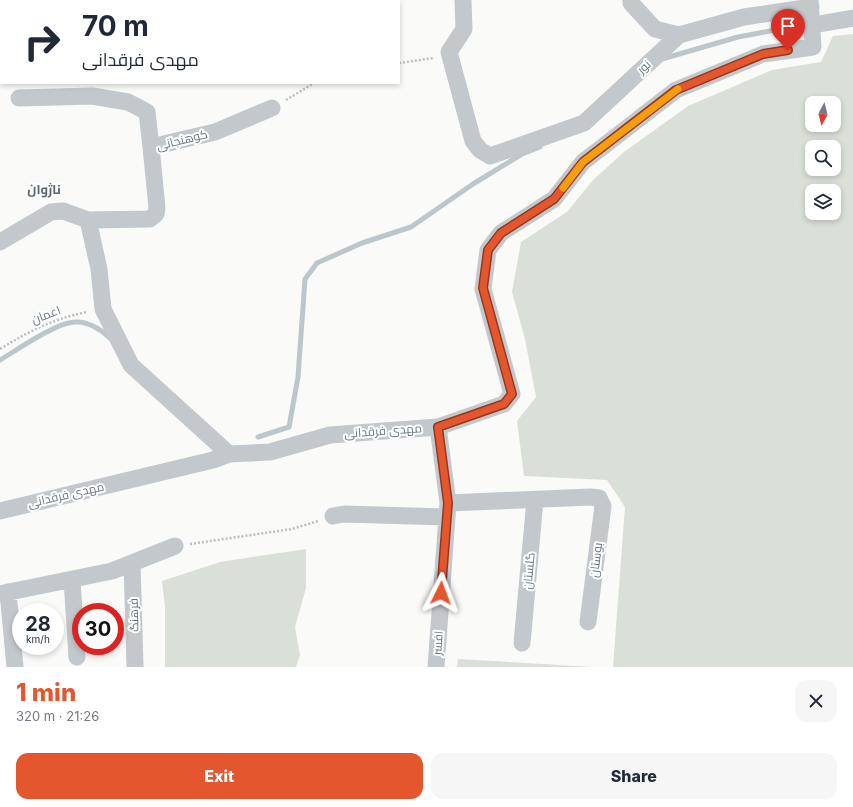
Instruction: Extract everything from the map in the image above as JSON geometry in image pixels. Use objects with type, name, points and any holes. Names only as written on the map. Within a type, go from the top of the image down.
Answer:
[{"type":"street","points":[[449,52],[464,29],[464,0]]},
{"type":"street","points":[[631,0],[631,3],[655,29],[679,35]]},
{"type":"street","points":[[811,4],[813,25],[853,18]]},
{"type":"street","name":"نور","points":[[449,52],[474,141],[480,150],[490,156],[584,123],[679,35],[744,17],[811,4]]},
{"type":"street","name":"مهدی فرقدانی","points":[[0,510],[205,462],[229,454],[270,452],[330,435],[438,427],[504,404],[512,394],[483,288],[488,250],[501,233],[554,199],[583,162],[676,90],[763,54],[813,47],[813,25]]},
{"type":"street","points":[[18,98],[92,96],[128,102],[147,112],[151,147]]},
{"type":"street","name":"کوهنجانی","points":[[0,242],[51,212],[59,210],[88,220],[150,219],[156,214],[151,147],[215,132],[272,108]]},
{"type":"street","points":[[88,220],[98,269],[103,309],[131,365],[229,454]]},
{"type":"street","name":"افسر","points":[[436,667],[447,510],[438,427]]},
{"type":"street","name":"بوستان","points":[[535,500],[590,497],[599,498],[603,506],[588,622]]},
{"type":"street","points":[[333,516],[344,514],[447,510],[535,500]]},
{"type":"street","name":"گلستان","points":[[522,643],[535,500]]},
{"type":"street","points":[[15,667],[4,593],[112,571],[175,546]]},
{"type":"street","name":"فرهنگ","points":[[132,563],[135,667]]},
{"type":"street","points":[[72,580],[77,657]]},
{"type":"path","points":[[400,63],[429,60],[449,52]]},
{"type":"path","points":[[272,108],[312,84]]},
{"type":"path","name":"اعمان","points":[[0,348],[37,326],[70,315],[103,309]]},
{"type":"path","points":[[175,546],[292,529],[333,516]]},
{"type":"shaded area","points":[[853,34],[853,667],[613,667],[625,507],[607,480],[524,476],[517,421],[536,397],[525,339],[512,292],[521,242],[567,212],[593,180],[624,152],[688,106],[772,70],[821,62],[833,36]]},
{"type":"shaded area","points":[[306,549],[306,588],[295,627],[300,655],[296,667],[165,667],[165,607],[162,581],[220,562]]},
{"type":"shaded area","points":[[458,659],[593,667],[457,667]]},
{"type":"waterway","points":[[662,59],[738,37],[786,28]]},
{"type":"waterway","points":[[258,437],[289,427],[298,377],[305,279],[317,263],[362,243],[411,227],[473,184],[522,154],[540,147]]},
{"type":"waterway","points":[[0,360],[48,331],[67,323],[85,323],[99,329],[111,339]]},
{"type":"slow traffic","points":[[563,188],[583,162],[678,89]]},
{"type":"district","name":"ناژوان","points":[[44,189]]},
{"type":"route","points":[[441,593],[448,503],[438,427],[504,404],[512,394],[483,288],[488,250],[501,233],[554,199],[583,162],[676,90],[763,54],[788,50]]}]
